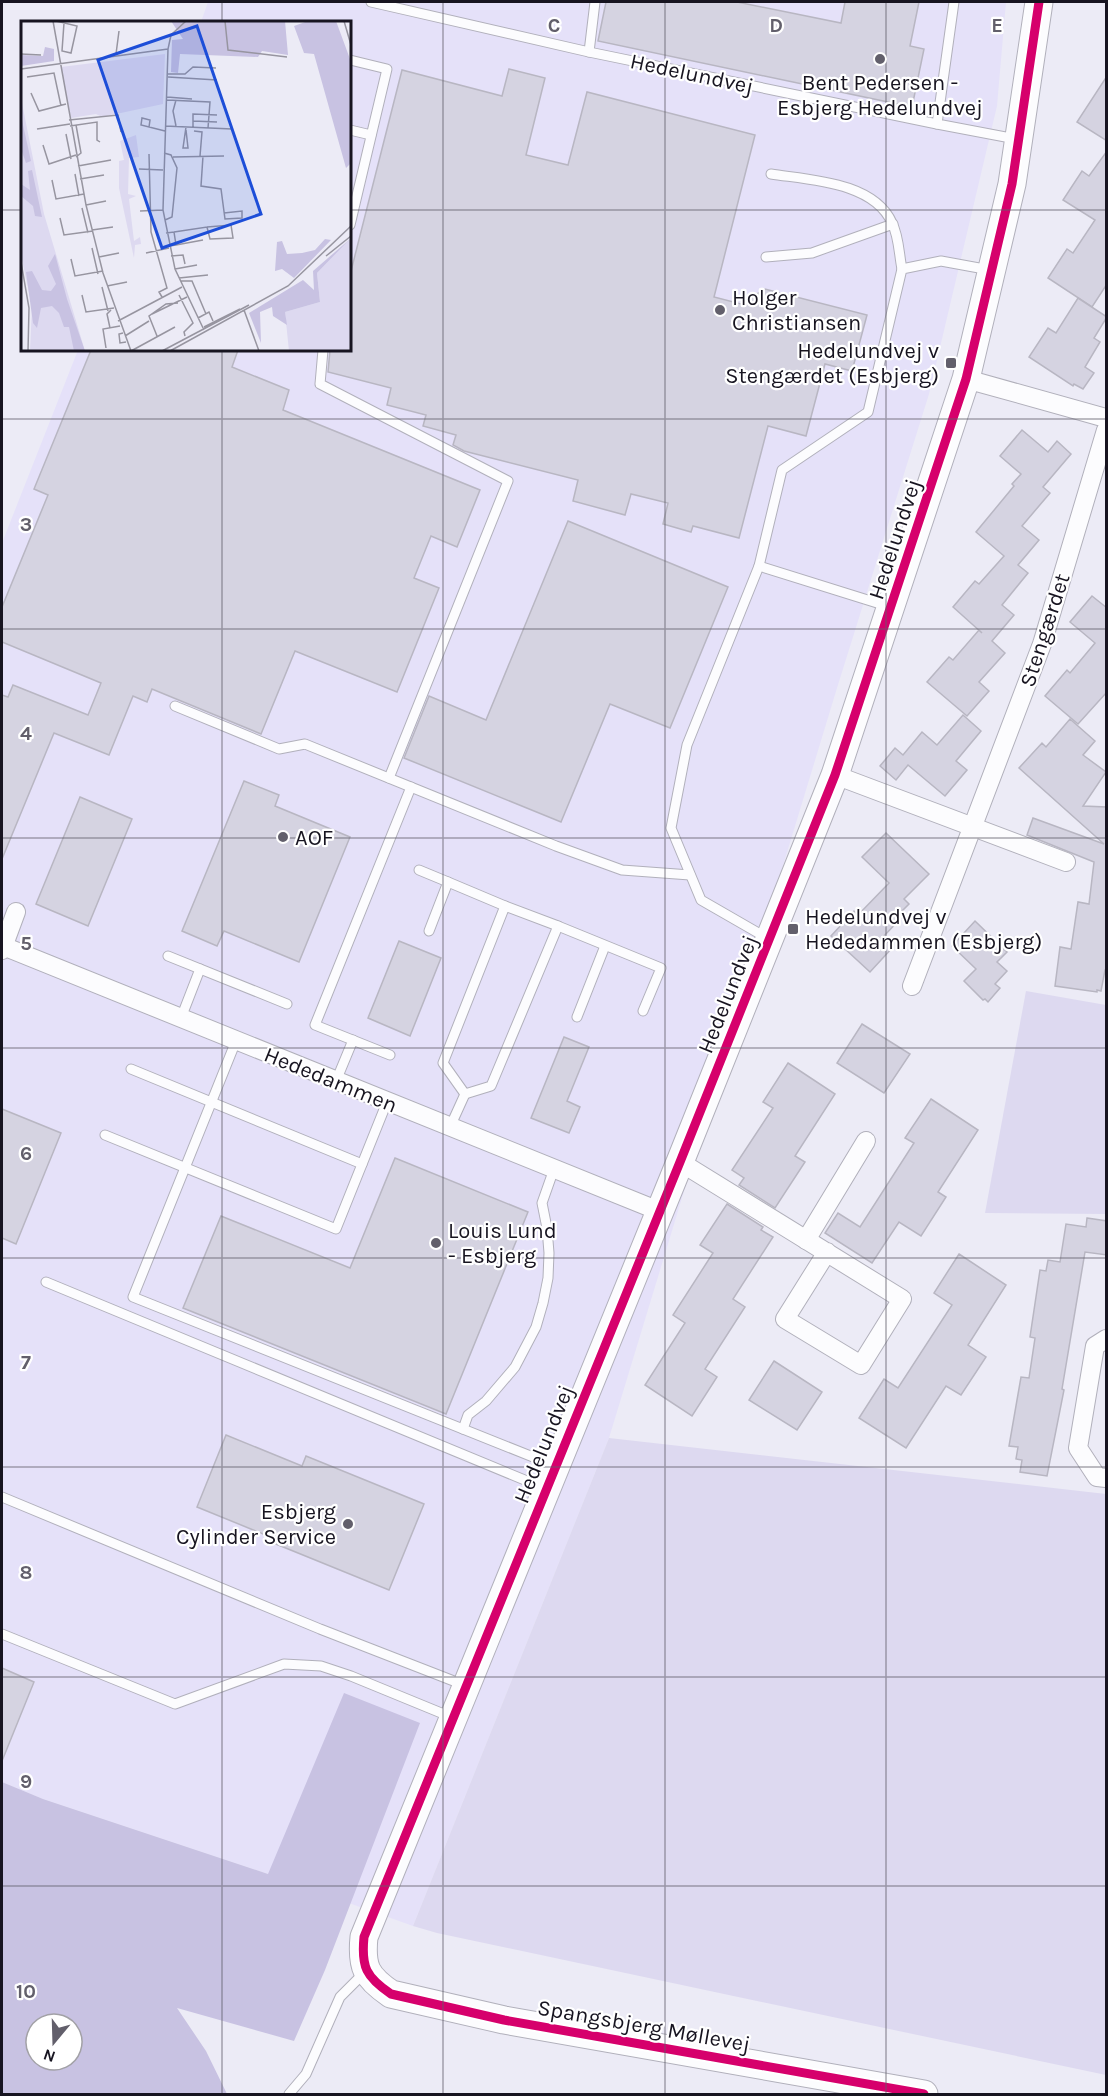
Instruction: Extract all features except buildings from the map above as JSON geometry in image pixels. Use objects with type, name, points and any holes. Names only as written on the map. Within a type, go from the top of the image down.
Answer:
[{"type":"street","name":"Hedelundvej","points":[[366,1971],[362,1956],[364,1937],[836,775],[966,379],[1012,184],[1039,2]]},
{"type":"street","points":[[966,379],[1107,418]]},
{"type":"street","name":"Stengærdet","points":[[912,986],[1042,644],[1107,430]]},
{"type":"street","points":[[836,775],[1066,862]]},
{"type":"street","name":"Hededammen","points":[[16,912],[2,948],[659,1211]]},
{"type":"street","points":[[806,1240],[867,1140]]},
{"type":"street","points":[[680,1162],[827,1252],[902,1299],[861,1365],[785,1319],[827,1252]]},
{"type":"street","points":[[1107,1339],[1095,1346],[1078,1448],[1096,1477],[1107,1478]]},
{"type":"street","name":"Spangsbjerg Møllevej","points":[[366,1971],[376,1984],[391,1994],[504,2020],[912,2093]]},
{"type":"lane","name":"Hedelundvej","points":[[371,2],[589,52],[1018,140]]},
{"type":"lane","points":[[589,52],[595,2]]},
{"type":"lane","points":[[937,124],[954,2]]},
{"type":"lane","points":[[351,60],[387,69],[351,221]]},
{"type":"lane","points":[[351,130],[371,135]]},
{"type":"lane","points":[[771,174],[846,186],[882,207],[893,224],[902,269],[941,261],[992,271]]},
{"type":"lane","points":[[766,257],[812,253],[893,224]]},
{"type":"lane","name":"Hedelundvej","points":[[770,939],[701,900],[690,875],[671,828],[687,745],[759,566],[782,470],[868,412],[902,269]]},
{"type":"lane","points":[[323,351],[320,384],[508,481],[389,778]]},
{"type":"lane","name":"Hedelundvej","points":[[759,566],[892,607]]},
{"type":"lane","points":[[175,706],[279,749],[305,744],[556,846],[622,870],[690,875]]},
{"type":"lane","points":[[390,1055],[315,1025],[411,787]]},
{"type":"lane","points":[[419,870],[661,968],[643,1011]]},
{"type":"lane","points":[[429,931],[448,882]]},
{"type":"lane","points":[[465,1094],[443,1063],[505,906]]},
{"type":"lane","points":[[450,1127],[465,1094],[491,1086],[558,926]]},
{"type":"lane","points":[[577,1017],[605,946]]},
{"type":"lane","points":[[168,956],[287,1004]]},
{"type":"lane","points":[[181,1018],[200,969]]},
{"type":"lane","points":[[336,1081],[353,1040]]},
{"type":"lane","points":[[237,1041],[133,1297],[463,1429],[551,1478]]},
{"type":"lane","points":[[131,1069],[362,1164]]},
{"type":"lane","points":[[105,1135],[336,1229],[387,1102]]},
{"type":"lane","points":[[463,1429],[468,1415],[486,1401],[515,1367],[536,1327],[543,1303],[548,1270],[547,1227],[542,1203],[554,1169]]},
{"type":"lane","points":[[46,1281],[551,1478]]},
{"type":"lane","points":[[2,1497],[320,1629],[466,1686]]},
{"type":"lane","points":[[2,1634],[175,1704],[284,1664],[321,1666],[454,1718]]},
{"type":"lane","points":[[289,2094],[306,2074],[340,1997],[366,1971]]},
{"type":"shaded area","points":[[208,2],[1006,2],[997,106],[929,394],[837,688],[609,1438],[413,1926],[268,1874],[43,1799],[2,1782],[2,543],[78,351],[351,351],[351,21],[201,21]]},
{"type":"shaded area","points":[[1026,991],[1106,1005],[1106,1214],[985,1213]]},
{"type":"shaded area","points":[[609,1438],[1106,1494],[1106,2075],[413,1926]]},
{"type":"shaded area","points":[[344,1693],[420,1723],[325,1970],[294,2041],[177,2008],[206,2051],[227,2094],[2,2094],[2,1782],[43,1799],[268,1874]]},
{"type":"cycle path","points":[[924,2094],[504,2020],[391,1994],[376,1982],[367,1970],[363,1947],[364,1937],[835,775],[966,379],[1012,184],[1039,2]]},
{"type":"place","name":"Bent Pedersen - Esbjerg Hedelundvej","points":[[880,59]]},
{"type":"place","name":"Holger Christiansen","points":[[720,310]]},
{"type":"place","name":"Hedelundvej v Stengærdet (Esbjerg)","points":[[951,363]]},
{"type":"place","name":"AOF","points":[[283,837]]},
{"type":"place","name":"Hedelundvej v Hededammen (Esbjerg)","points":[[793,929]]},
{"type":"place","name":"Louis Lund - Esbjerg","points":[[436,1243]]},
{"type":"place","name":"Esbjerg Cylinder Service","points":[[348,1524]]}]
